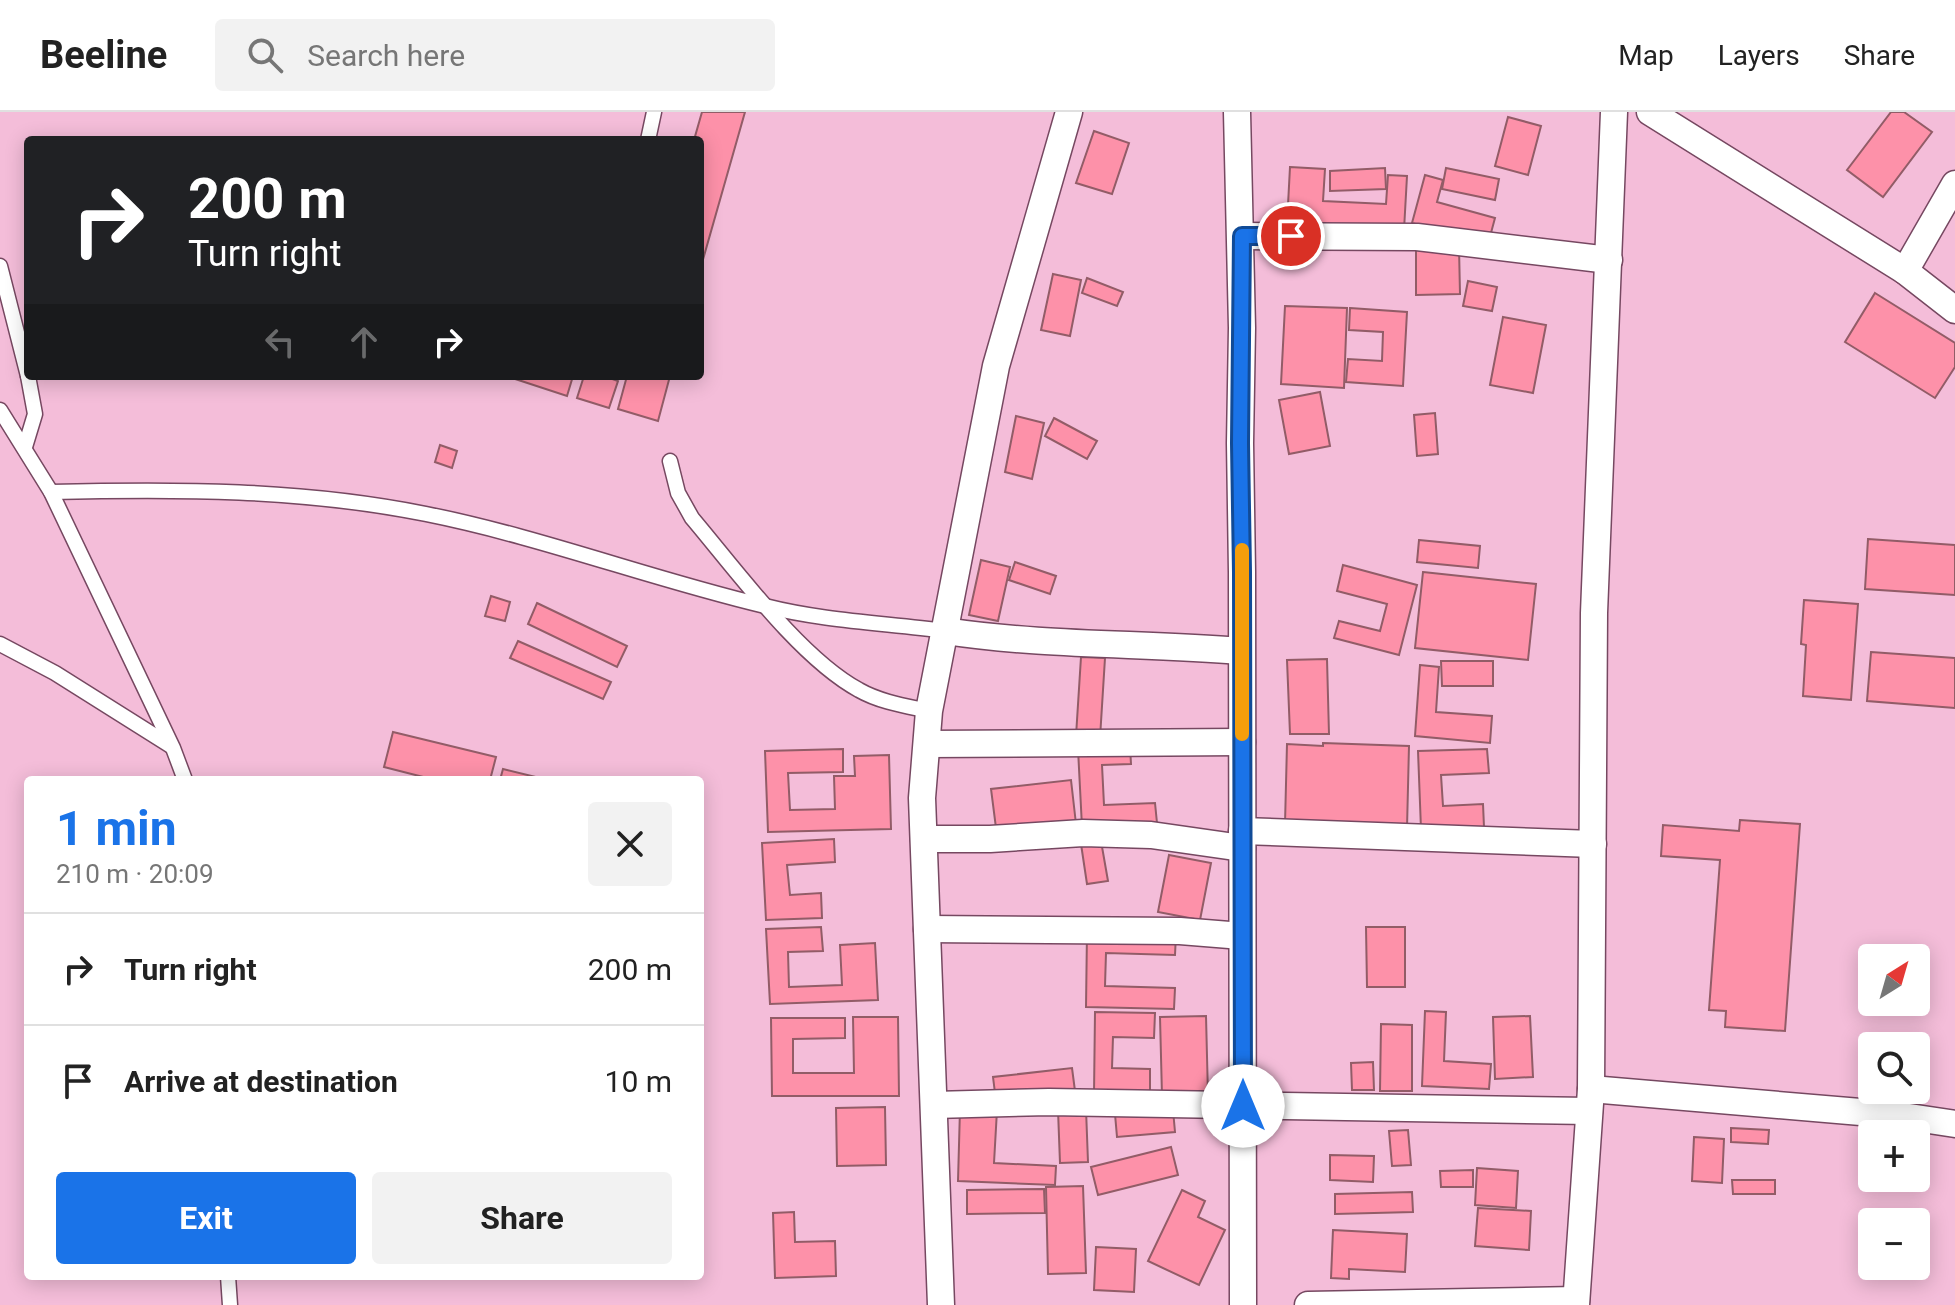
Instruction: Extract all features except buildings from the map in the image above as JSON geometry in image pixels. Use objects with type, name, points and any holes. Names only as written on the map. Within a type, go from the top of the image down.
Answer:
[{"type":"street","points":[[941,1305],[922,798],[929,711],[996,366],[1069,112]]},
{"type":"street","points":[[1237,112],[1242,236],[1243,1305]]},
{"type":"street","points":[[1308,1305],[1576,1302],[1590,1100],[1594,613],[1614,112]]},
{"type":"street","points":[[1650,112],[1905,271],[1955,310]]},
{"type":"street","points":[[1905,271],[1955,184]]},
{"type":"street","points":[[1242,236],[1417,237],[1609,260]]},
{"type":"street","points":[[945,631],[1022,641],[1163,645],[1241,651]]},
{"type":"street","points":[[927,744],[1242,742]]},
{"type":"street","points":[[924,839],[990,839],[1083,833],[1242,839],[1593,844]]},
{"type":"street","points":[[927,929],[1180,931],[1242,936]]},
{"type":"street","points":[[934,1105],[1049,1102],[1243,1106],[1590,1100],[1880,1114],[1955,1124]]},
{"type":"lane","points":[[649,136],[654,112]]},
{"type":"lane","points":[[0,266],[24,360]]},
{"type":"lane","points":[[25,447],[35,414],[29,380]]},
{"type":"lane","points":[[0,410],[51,492],[184,776]]},
{"type":"lane","points":[[670,461],[678,493],[692,518],[815,658],[858,690],[886,701],[929,711]]},
{"type":"lane","points":[[51,492],[160,490],[323,497],[423,513],[507,531],[768,607],[826,618],[945,631]]},
{"type":"lane","points":[[0,644],[55,673],[173,748]]},
{"type":"lane","points":[[228,1280],[230,1305]]},
{"type":"slow traffic","points":[[1242,550],[1242,734]]},
{"type":"route","points":[[1243,1106],[1242,236],[1291,236]]}]
